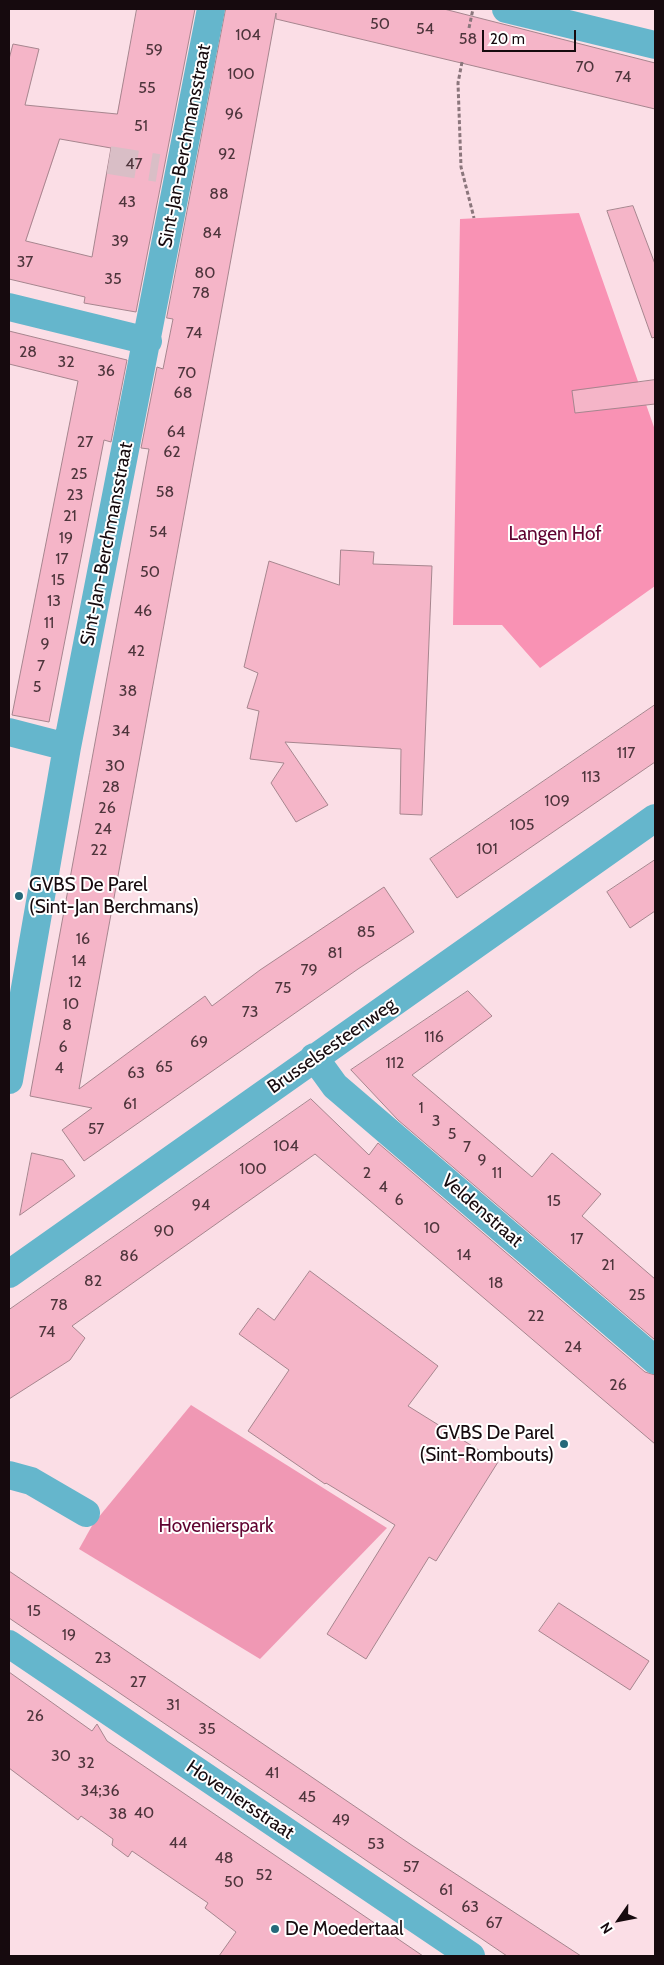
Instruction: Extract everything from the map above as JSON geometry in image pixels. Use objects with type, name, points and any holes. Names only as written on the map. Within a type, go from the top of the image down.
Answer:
[{"type":"street","name":"Sint-Jan-Berchmansstraat","points":[[9,1080],[67,747],[148,341],[169,170],[211,9]]},
{"type":"street","points":[[506,9],[655,45]]},
{"type":"street","points":[[9,307],[148,341]]},
{"type":"street","points":[[9,732],[67,747]]},
{"type":"street","name":"Brusselsesteenweg","points":[[9,1274],[655,818]]},
{"type":"street","name":"Veldenstraat","points":[[314,1057],[335,1086],[655,1360]]},
{"type":"street","points":[[9,1475],[31,1480],[86,1513]]},
{"type":"street","name":"Hoveniersstraat","points":[[9,1644],[471,1956]]},
{"type":"path","points":[[469,28],[473,9]]},
{"type":"path","points":[[462,62],[458,83],[461,167],[474,218]]},
{"type":"green space","name":"Langen Hof","points":[[579,213],[655,430],[655,586],[540,668],[502,625],[453,625],[460,219]]},
{"type":"green space","name":"Hovenierspark","points":[[191,1405],[387,1528],[260,1659],[79,1549],[93,1524]]},
{"type":"building","points":[[137,9],[195,9],[136,312],[84,303],[85,297],[9,279],[9,59],[13,44],[39,49],[25,105],[117,114]],"holes":[[[60,139],[111,148],[92,257],[26,241]]]},
{"type":"building","points":[[226,9],[444,9],[655,63],[655,109],[276,19],[276,13],[79,1089],[205,996],[212,1006],[260,970],[384,887],[414,932],[358,969],[84,1161],[62,1130],[92,1108],[30,1096],[149,449],[141,448],[157,367],[163,369],[173,319],[167,318]]},
{"type":"building","points":[[633,206],[655,264],[655,337],[652,338],[607,211]]},
{"type":"building","points":[[9,331],[127,360],[111,442],[104,440],[49,722],[12,715],[78,381],[9,364]]},
{"type":"building","points":[[655,380],[655,404],[575,413],[572,391]]},
{"type":"building","points":[[341,550],[374,552],[373,564],[432,566],[422,815],[400,814],[401,749],[285,742],[328,805],[296,822],[271,783],[284,763],[250,759],[259,711],[247,708],[258,673],[244,667],[269,561],[339,585]]},
{"type":"building","points":[[655,705],[655,762],[457,898],[430,859]]},
{"type":"building","points":[[655,860],[655,911],[630,928],[607,892]]},
{"type":"building","points":[[468,991],[492,1016],[412,1075],[532,1177],[552,1153],[601,1194],[582,1216],[655,1279],[655,1340],[398,1120],[351,1070]]},
{"type":"building","points":[[311,1099],[369,1155],[378,1143],[645,1372],[655,1375],[655,1444],[315,1154],[72,1326],[85,1338],[70,1360],[9,1399],[9,1310]]},
{"type":"building","points":[[32,1153],[63,1160],[75,1176],[20,1215]]},
{"type":"building","points":[[310,1271],[438,1366],[408,1406],[498,1462],[436,1561],[429,1557],[366,1659],[327,1634],[395,1525],[325,1484],[248,1431],[289,1370],[239,1334],[258,1308],[274,1320]]},
{"type":"building","points":[[9,1571],[413,1846],[581,1956],[507,1956],[9,1618]]},
{"type":"building","points":[[559,1603],[649,1661],[630,1690],[539,1631]]},
{"type":"building","points":[[9,1672],[92,1731],[97,1724],[107,1741],[423,1956],[219,1956],[236,1932],[205,1908],[208,1903],[132,1851],[128,1857],[112,1845],[113,1839],[81,1816],[78,1820],[9,1768]]},
{"type":"tunnel","points":[[109,160],[158,168]]},
{"type":"place","name":"GVBS De Parel (Sint-Jan Berchmans)","points":[[19,896]]},
{"type":"place","name":"GVBS De Parel (Sint-Rombouts)","points":[[564,1444]]},
{"type":"place","name":"De Moedertaal","points":[[275,1929]]}]
